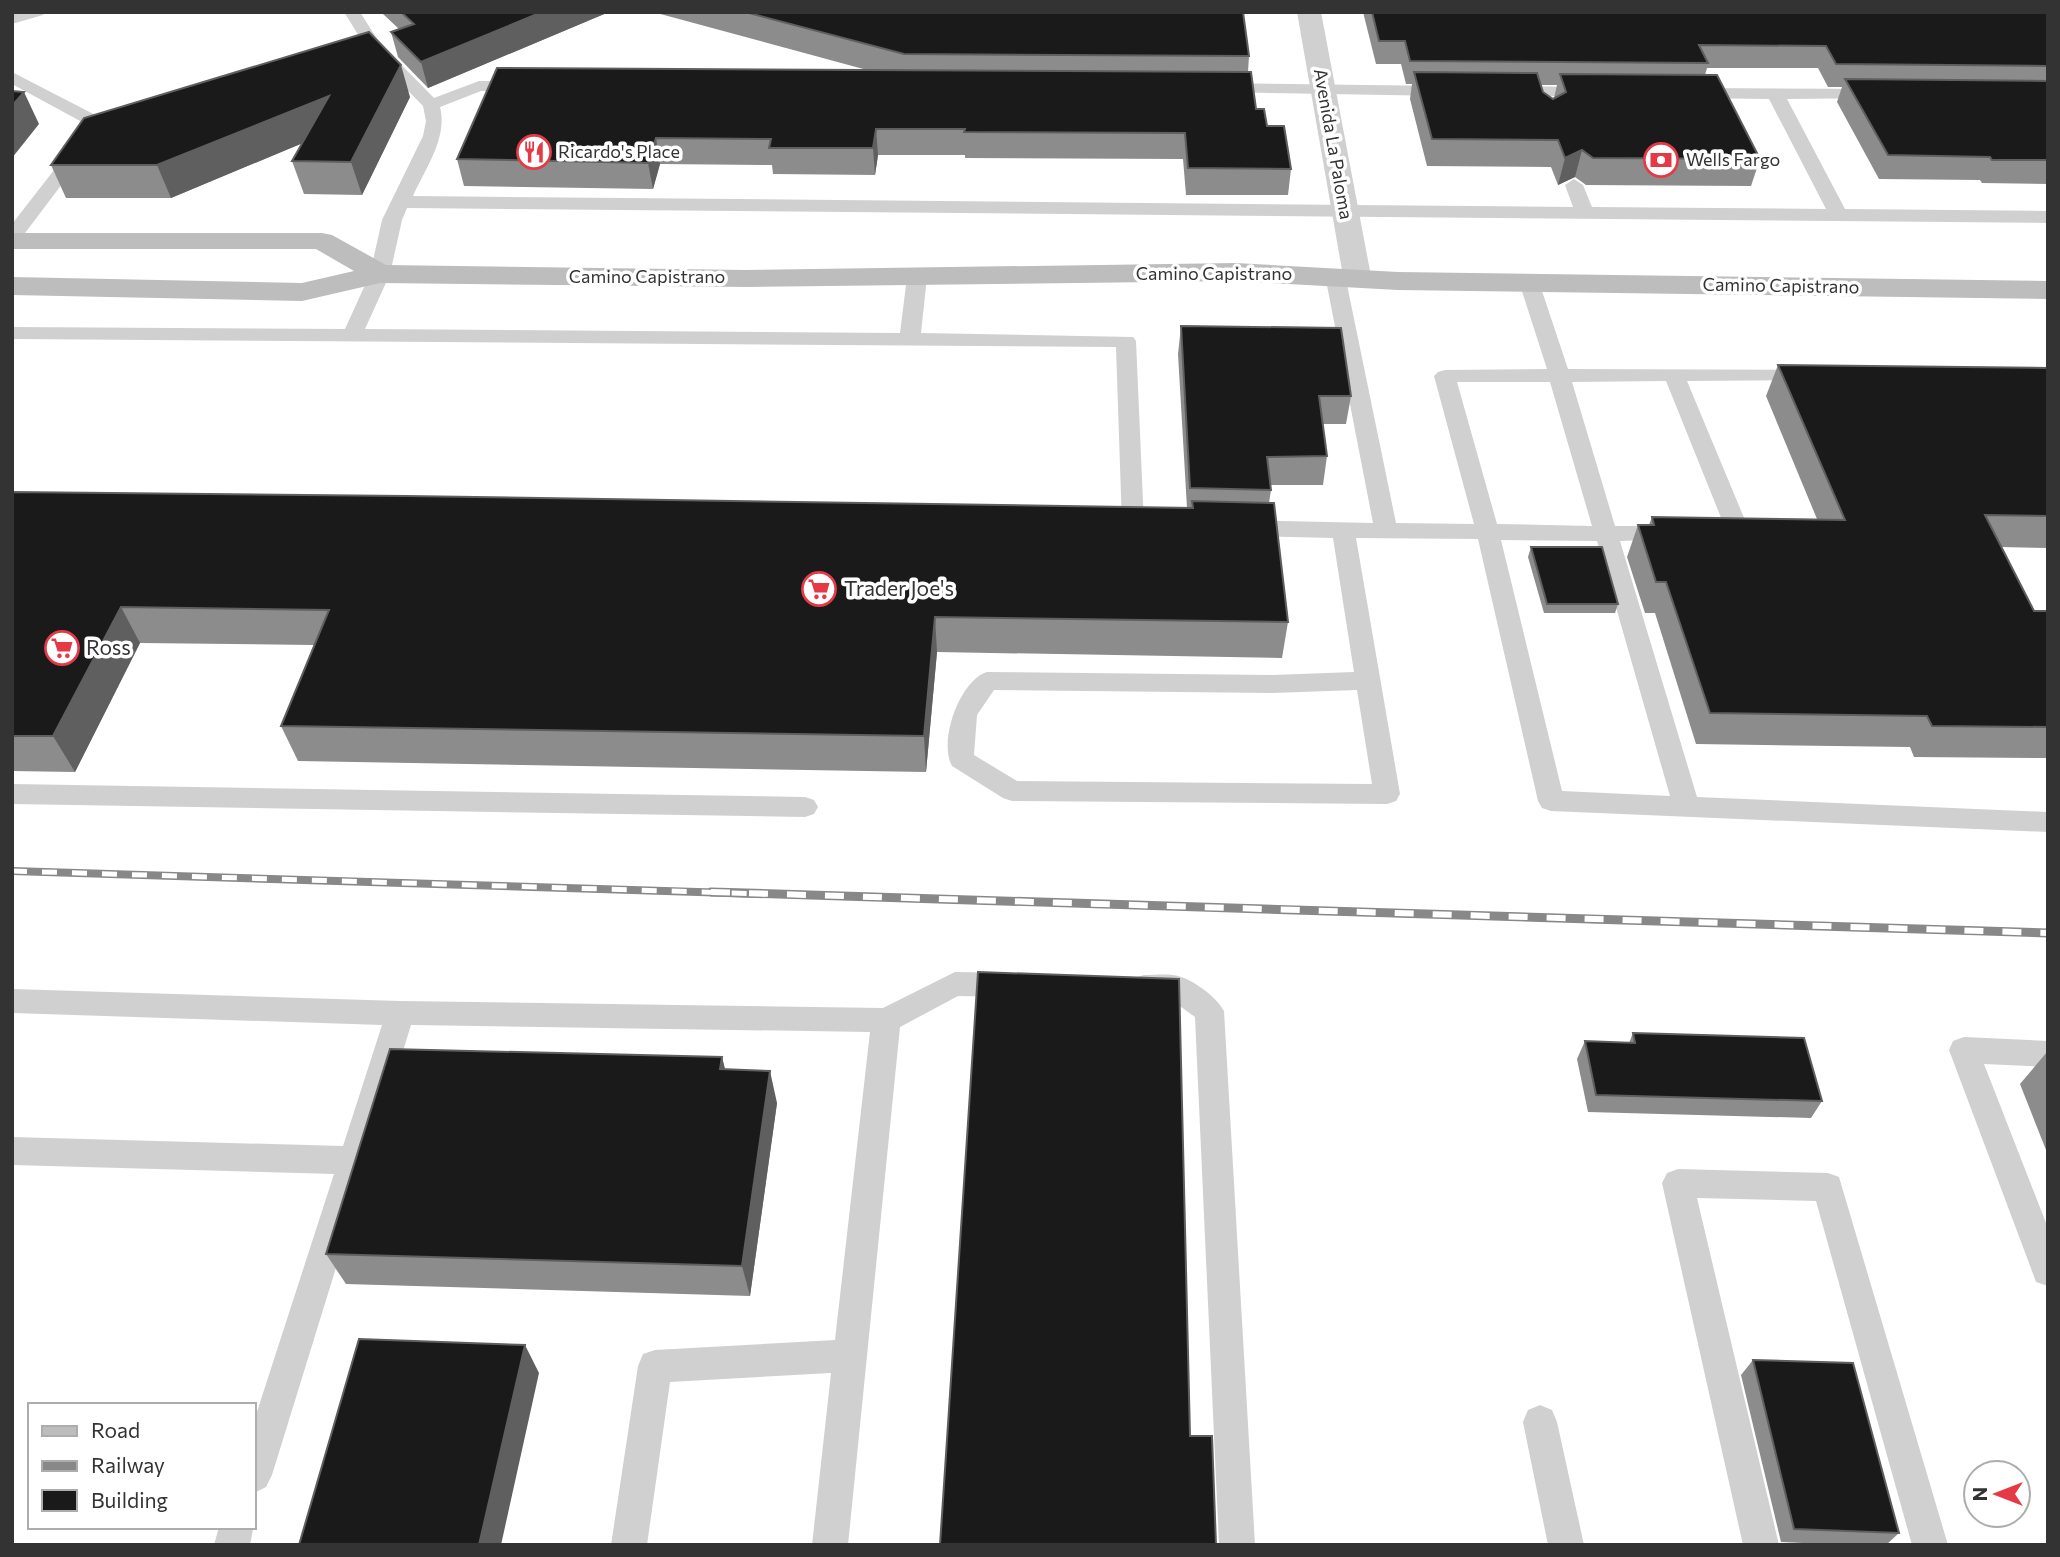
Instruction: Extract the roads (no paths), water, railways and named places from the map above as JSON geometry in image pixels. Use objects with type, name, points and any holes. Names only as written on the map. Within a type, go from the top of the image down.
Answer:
[{"type":"main road","name":"Camino Capistrano","points":[[12,239],[322,241],[380,274]]},
{"type":"main road","name":"Camino Capistrano","points":[[12,286],[302,292],[380,274],[917,276],[1191,272],[1346,276],[1398,281],[2048,290]]},
{"type":"street","name":"Avenida La Paloma","points":[[1310,12],[1344,211],[1346,276]]},
{"type":"lane","points":[[12,19],[37,12]]},
{"type":"lane","points":[[352,12],[367,47],[431,104],[435,121],[432,136],[392,220],[380,274],[353,333]]},
{"type":"lane","points":[[12,77],[105,122],[12,239]]},
{"type":"lane","points":[[431,104],[479,86],[541,86]]},
{"type":"lane","points":[[1195,88],[1459,91]]},
{"type":"lane","points":[[1486,91],[1542,98],[1609,92]]},
{"type":"lane","points":[[1678,93],[1898,95]]},
{"type":"lane","points":[[1775,93],[1838,214]]},
{"type":"lane","points":[[1574,185],[1585,213]]},
{"type":"lane","points":[[400,202],[2048,217]]},
{"type":"lane","points":[[910,338],[917,276]]},
{"type":"lane","points":[[1346,276],[1386,530]]},
{"type":"lane","points":[[1529,282],[1687,807]]},
{"type":"lane","points":[[12,332],[1126,341],[1133,525]]},
{"type":"lane","points":[[1222,528],[1729,535],[1736,525],[1674,374]]},
{"type":"lane","points":[[1826,374],[1445,376],[1488,532],[1552,801],[2048,822]]},
{"type":"lane","points":[[1107,525],[1159,526]]},
{"type":"lane","points":[[1343,531],[1369,680],[1387,794],[1012,791],[961,759],[964,714],[987,681],[1291,685],[1369,680]]},
{"type":"lane","points":[[12,794],[805,807]]},
{"type":"lane","points":[[12,1001],[400,1013],[886,1020],[956,984],[1038,985]]},
{"type":"lane","points":[[1120,986],[1175,987],[1209,1011],[1237,1545]]},
{"type":"lane","points":[[256,1469],[400,1013]]},
{"type":"lane","points":[[830,1545],[886,1020]]},
{"type":"lane","points":[[2048,1054],[1965,1050],[2048,1271]]},
{"type":"lane","points":[[12,1151],[352,1160]]},
{"type":"lane","points":[[1761,1545],[1678,1183],[1828,1187],[1930,1545]]},
{"type":"lane","points":[[629,1545],[655,1366],[850,1356]]},
{"type":"lane","points":[[1540,1422],[1566,1545]]},
{"type":"railway","points":[[12,871],[766,894]]},
{"type":"railway","points":[[711,892],[2048,933]]},
{"type":"place","name":"Ricardo's Place","points":[[534,152]]},
{"type":"place","name":"Wells Fargo","points":[[1661,160]]},
{"type":"place","name":"Trader Joe's","points":[[819,589]]},
{"type":"place","name":"Ross","points":[[62,648]]}]
